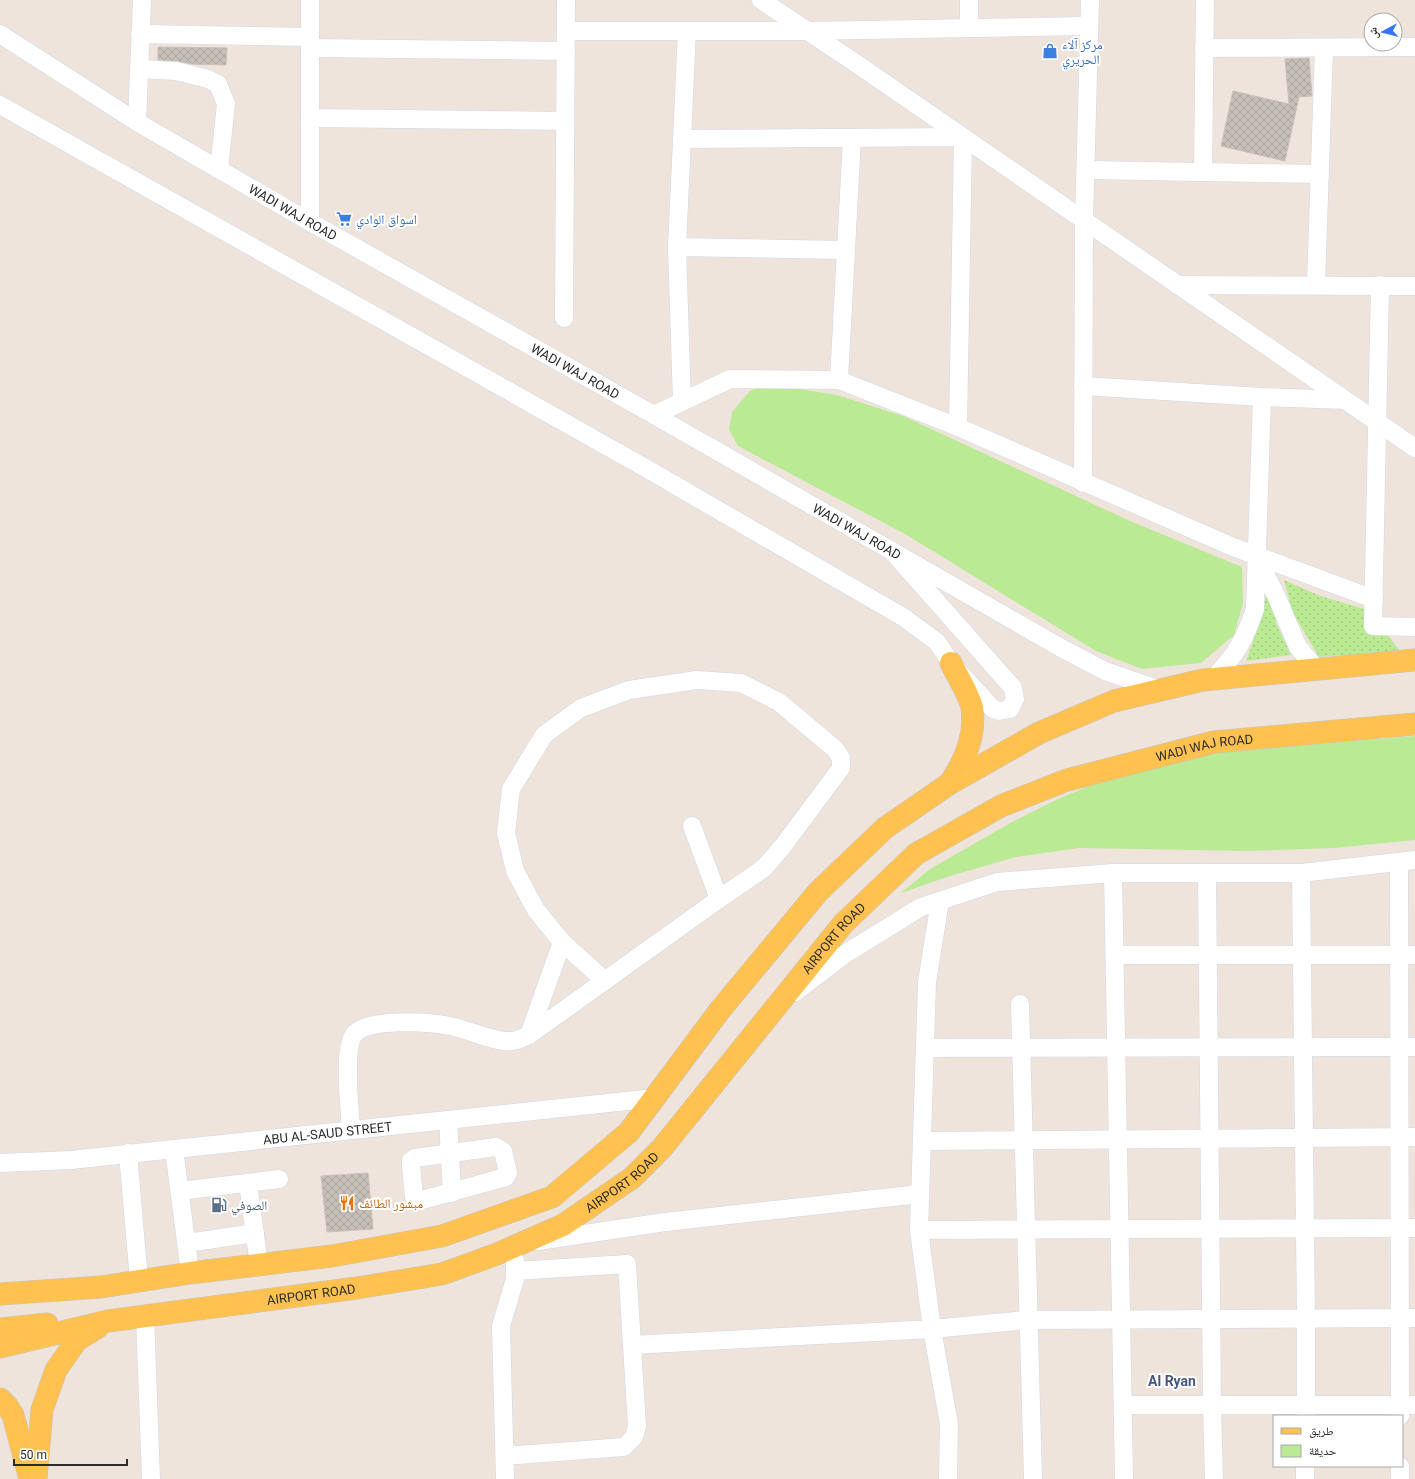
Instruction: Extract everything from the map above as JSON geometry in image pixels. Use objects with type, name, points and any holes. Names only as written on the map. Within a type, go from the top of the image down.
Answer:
[{"type":"main road","points":[[0,1309],[101,1287],[190,1273],[332,1256],[442,1236],[552,1197],[629,1132],[720,1010],[818,892],[885,828],[949,784],[1039,733],[1114,701],[1213,679],[1415,660]]},
{"type":"main road","points":[[949,784],[963,764],[972,729],[972,707],[951,663]]},
{"type":"main road","name":"WADI WAJ ROAD","points":[[1001,806],[1067,780],[1214,742],[1415,724]]},
{"type":"main road","name":"AIRPORT ROAD","points":[[0,1329],[33,1325],[108,1321],[357,1288],[442,1274],[519,1245],[563,1225],[632,1178],[662,1148],[783,1001],[843,924],[916,854],[1001,806]]},
{"type":"main road","points":[[0,1294],[101,1287]]},
{"type":"main road","points":[[36,1479],[42,1410],[56,1370],[77,1340],[108,1321]]},
{"type":"main road","name":"AIRPORT ROAD","points":[[0,1347],[108,1321]]},
{"type":"main road","points":[[0,1399],[8,1406],[13,1415],[30,1479]]},
{"type":"street","points":[[138,122],[142,0]]},
{"type":"street","points":[[310,0],[310,222]]},
{"type":"street","points":[[564,318],[566,0]]},
{"type":"street","points":[[761,0],[1415,448]]},
{"type":"street","points":[[969,0],[969,28]]},
{"type":"street","points":[[1084,483],[1084,220],[1090,0]]},
{"type":"street","points":[[1203,172],[1204,0]]},
{"type":"street","points":[[566,31],[806,31],[1089,26]]},
{"type":"street","points":[[682,402],[677,247],[687,31]]},
{"type":"street","name":"WADI WAJ ROAD","points":[[0,34],[138,122],[310,222],[1105,671],[1160,690]]},
{"type":"street","points":[[140,34],[310,43],[566,51]]},
{"type":"street","points":[[1204,48],[1415,47]]},
{"type":"street","points":[[1316,284],[1324,48]]},
{"type":"street","points":[[139,69],[176,71],[208,78],[218,84],[226,104],[219,169]]},
{"type":"street","points":[[0,105],[854,587],[903,617],[937,642],[951,663],[994,709],[1004,711],[1013,704],[1015,699],[1012,688],[892,551]]},
{"type":"street","points":[[310,118],[565,122]]},
{"type":"street","points":[[682,139],[963,137]]},
{"type":"street","points":[[958,427],[963,137]]},
{"type":"street","points":[[839,380],[852,138]]},
{"type":"street","points":[[1086,170],[1320,174]]},
{"type":"street","points":[[677,247],[846,250]]},
{"type":"street","points":[[1178,285],[1316,284],[1415,286]]},
{"type":"street","points":[[1380,285],[1373,626],[1415,627]]},
{"type":"street","points":[[654,415],[730,379],[839,380],[958,427],[1084,483],[1256,556],[1374,599]]},
{"type":"street","points":[[1083,386],[1262,397],[1346,400]]},
{"type":"street","points":[[1213,679],[1231,660],[1246,637],[1255,609],[1262,397]]},
{"type":"street","points":[[1256,556],[1275,593],[1298,647],[1317,670]]},
{"type":"street","points":[[351,1130],[348,1051],[353,1035],[365,1027],[382,1023],[421,1022],[449,1026],[495,1039],[512,1041],[529,1035],[605,981],[718,899],[764,868],[783,846],[841,768],[841,758],[835,749],[779,702],[741,683],[697,680],[629,690],[582,708],[544,735],[511,789],[506,833],[515,872],[536,910],[562,942],[605,981]]},
{"type":"street","points":[[692,826],[718,899]]},
{"type":"street","points":[[783,1001],[845,954],[921,907],[997,882],[1113,873],[1300,873],[1407,861],[1407,1318],[1405,1409],[1306,1410],[1212,1405],[1123,1405]]},
{"type":"street","points":[[1113,873],[1124,1479]]},
{"type":"street","points":[[1207,873],[1214,1479]]},
{"type":"street","points":[[1300,873],[1306,1410]]},
{"type":"street","points":[[940,901],[927,982],[919,1230],[932,1328],[949,1424],[948,1479]]},
{"type":"street","points":[[529,1035],[562,942]]},
{"type":"street","points":[[1115,955],[1407,955]]},
{"type":"street","points":[[1020,1004],[1027,1320],[1033,1479]]},
{"type":"street","points":[[925,1048],[1407,1047]]},
{"type":"street","name":"ABU AL-SAUD STREET","points":[[0,1164],[71,1160],[655,1098]]},
{"type":"street","points":[[448,1120],[452,1193]]},
{"type":"street","points":[[922,1141],[1407,1138]]},
{"type":"street","points":[[500,1148],[503,1151],[508,1173],[506,1177],[502,1180],[452,1193],[416,1200],[414,1197],[411,1161],[415,1158],[500,1148]]},
{"type":"street","points":[[174,1149],[190,1273]]},
{"type":"street","points":[[128,1154],[139,1281]]},
{"type":"street","points":[[180,1191],[279,1179]]},
{"type":"street","points":[[248,1183],[259,1265]]},
{"type":"street","points":[[505,1479],[501,1326],[515,1280],[519,1245],[665,1222],[920,1194]]},
{"type":"street","points":[[919,1230],[1407,1228]]},
{"type":"street","points":[[186,1243],[255,1233]]},
{"type":"street","points":[[505,1456],[624,1447],[634,1437],[637,1426],[627,1264],[515,1271]]},
{"type":"street","points":[[145,1316],[151,1479]]},
{"type":"street","points":[[632,1345],[932,1328],[1027,1320],[1407,1318]]},
{"type":"street","points":[[1305,1467],[1305,1479]]},
{"type":"street","points":[[1400,1467],[1400,1479]]},
{"type":"green space","points":[[768,384],[837,395],[903,416],[1130,521],[1242,567],[1243,603],[1234,635],[1201,663],[1142,669],[1096,651],[905,534],[738,446],[729,430],[732,412],[750,391]]},
{"type":"green space","points":[[1284,580],[1320,596],[1368,610],[1400,651],[1319,657],[1293,613]]},
{"type":"green space","points":[[1268,586],[1276,623],[1291,655],[1246,661],[1259,625]]},
{"type":"green space","points":[[1415,736],[1415,840],[1334,848],[1249,851],[1079,848],[1016,857],[950,876],[901,893],[930,869],[1012,822],[1058,799],[1101,781],[1199,754]]},
{"type":"building","points":[[158,47],[227,48],[226,65],[192,64],[177,61],[158,60]]},
{"type":"building","points":[[1309,58],[1312,96],[1299,97],[1285,161],[1221,146],[1233,91],[1289,104],[1285,59]]},
{"type":"building","name":"مبشور الطائف","points":[[368,1173],[373,1229],[327,1232],[321,1176]]},
{"type":"place","name":"مركز آلاء الحريري","points":[[1050,51]]},
{"type":"place","name":"اسواق الوادي","points":[[344,219]]},
{"type":"place","name":"مبشور الطائف","points":[[347,1203]]},
{"type":"place","name":"الصوفي","points":[[219,1205]]},
{"type":"district","name":"Al Ryan","points":[[1172,1381]]}]
